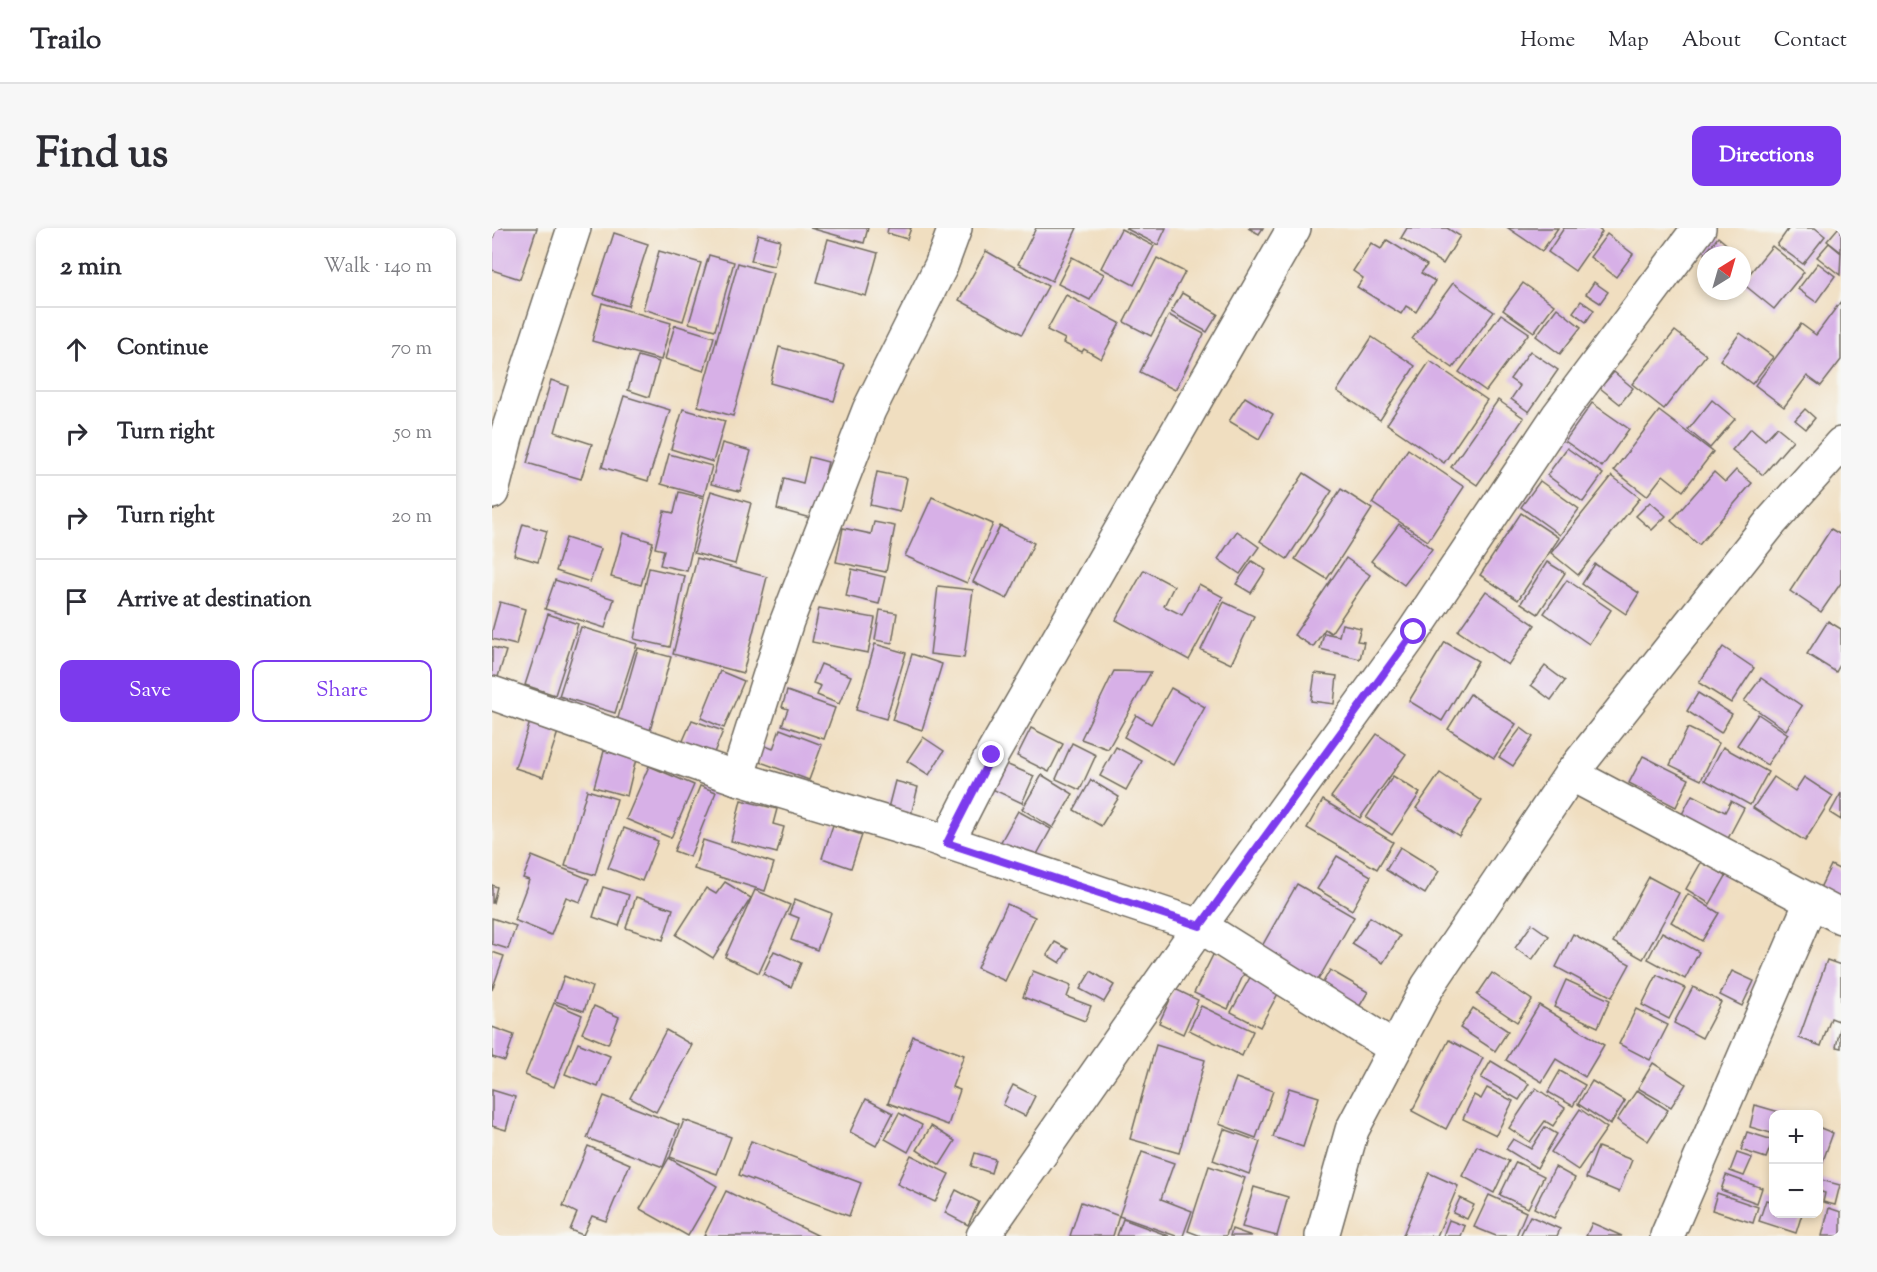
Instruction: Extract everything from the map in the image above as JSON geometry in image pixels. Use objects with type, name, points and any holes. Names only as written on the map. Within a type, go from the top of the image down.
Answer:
[{"type":"street","points":[[492,492],[506,437],[574,228]]},
{"type":"street","points":[[737,778],[788,621],[868,410],[941,266],[955,228]]},
{"type":"street","points":[[947,843],[992,755],[1294,228]]},
{"type":"street","points":[[983,1236],[1200,926],[1414,632],[1558,417],[1698,228]]},
{"type":"street","points":[[1322,1236],[1352,1130],[1428,986],[1571,774],[1771,522],[1841,444]]},
{"type":"street","points":[[492,693],[737,778],[947,843],[1200,926],[1395,1048]]},
{"type":"street","points":[[1571,774],[1841,917]]},
{"type":"street","points":[[1668,1236],[1811,902]]},
{"type":"building","points":[[496,228],[537,228],[520,279],[492,270],[492,241]]},
{"type":"building","points":[[810,228],[868,228],[864,243]]},
{"type":"building","points":[[888,228],[911,228],[907,239],[887,233]]},
{"type":"building","points":[[1036,228],[1077,228],[1052,281],[1018,264]]},
{"type":"building","points":[[1125,228],[1166,228],[1158,245]]},
{"type":"building","points":[[1248,228],[1263,228],[1259,234]]},
{"type":"building","points":[[1407,228],[1447,228],[1460,236],[1443,264],[1401,238]]},
{"type":"building","points":[[1508,228],[1558,228],[1542,251]]},
{"type":"building","points":[[1564,228],[1597,228],[1602,232],[1575,271],[1548,252]]},
{"type":"building","points":[[1789,228],[1815,228],[1825,236],[1803,264],[1777,245]]},
{"type":"building","points":[[1838,228],[1841,229],[1841,252],[1827,241]]},
{"type":"building","points":[[1121,229],[1154,246],[1134,285],[1101,268]]},
{"type":"building","points":[[614,233],[648,244],[628,306],[594,295]]},
{"type":"building","points":[[758,234],[780,240],[774,266],[751,261]]},
{"type":"building","points":[[1607,234],[1633,254],[1616,277],[1590,257]]},
{"type":"building","points":[[1718,237],[1729,246],[1711,246]]},
{"type":"building","points":[[828,239],[878,253],[866,296],[816,282]]},
{"type":"building","points":[[1387,240],[1427,265],[1421,273],[1435,281],[1416,312],[1406,306],[1401,314],[1357,287],[1363,278],[1353,271],[1371,243],[1381,249]]},
{"type":"building","points":[[1829,243],[1841,253],[1840,275],[1817,257]]},
{"type":"building","points":[[1772,246],[1804,272],[1774,309],[1751,290],[1751,272]]},
{"type":"building","points":[[659,251],[701,263],[683,321],[643,309]]},
{"type":"building","points":[[986,251],[1048,286],[1022,334],[959,300]]},
{"type":"building","points":[[709,255],[734,262],[715,330],[689,323]]},
{"type":"building","points":[[1072,257],[1104,274],[1090,300],[1058,284]]},
{"type":"building","points":[[1157,258],[1185,272],[1151,336],[1124,322]]},
{"type":"building","points":[[738,263],[773,273],[733,416],[698,406]]},
{"type":"building","points":[[1818,263],[1835,276],[1816,302],[1798,289]]},
{"type":"building","points":[[1594,282],[1608,292],[1600,303],[1586,294]]},
{"type":"building","points":[[1453,283],[1494,312],[1453,368],[1412,339]]},
{"type":"building","points":[[1523,283],[1554,305],[1534,332],[1503,310]]},
{"type":"building","points":[[1182,293],[1218,314],[1207,332],[1171,312]]},
{"type":"building","points":[[1066,295],[1120,323],[1101,359],[1084,349],[1082,352],[1063,343],[1065,339],[1047,330]]},
{"type":"building","points":[[1581,301],[1594,310],[1586,322],[1573,312]]},
{"type":"building","points":[[1841,301],[1841,360],[1821,386],[1807,376],[1784,407],[1755,385],[1801,324],[1816,335]]},
{"type":"building","points":[[602,303],[671,323],[661,360],[592,341]]},
{"type":"building","points":[[1557,308],[1581,327],[1560,354],[1536,336]]},
{"type":"building","points":[[1501,314],[1529,333],[1486,391],[1459,372]]},
{"type":"building","points":[[1169,315],[1204,334],[1175,390],[1140,372]]},
{"type":"building","points":[[675,325],[714,337],[704,371],[665,359]]},
{"type":"building","points":[[1675,331],[1706,355],[1664,409],[1632,384]]},
{"type":"building","points":[[1740,333],[1773,357],[1752,384],[1720,360]]},
{"type":"building","points":[[1372,337],[1415,366],[1380,420],[1337,391]]},
{"type":"building","points":[[779,347],[845,365],[834,401],[770,383]]},
{"type":"building","points":[[1530,351],[1558,370],[1529,412],[1511,399],[1520,386],[1510,379]]},
{"type":"building","points":[[638,356],[659,362],[649,397],[628,390]]},
{"type":"building","points":[[1430,361],[1487,400],[1444,463],[1387,424]]},
{"type":"building","points":[[1614,372],[1633,388],[1620,404],[1600,388]]},
{"type":"building","points":[[551,380],[568,386],[555,432],[592,444],[581,479],[527,463]]},
{"type":"building","points":[[624,396],[670,410],[648,481],[602,467]]},
{"type":"building","points":[[1245,397],[1273,414],[1259,439],[1229,421]]},
{"type":"building","points":[[1498,400],[1524,418],[1477,485],[1451,467]]},
{"type":"building","points":[[1712,400],[1735,419],[1710,448],[1688,430]]},
{"type":"building","points":[[1592,403],[1629,429],[1602,467],[1565,441]]},
{"type":"building","points":[[683,409],[725,421],[713,462],[671,449]]},
{"type":"building","points":[[1805,409],[1815,418],[1806,429],[1795,420]]},
{"type":"building","points":[[1659,411],[1713,452],[1683,491],[1663,475],[1647,496],[1614,470]]},
{"type":"building","points":[[1777,427],[1793,440],[1763,475],[1732,450],[1751,428],[1765,440]]},
{"type":"building","points":[[722,443],[751,451],[740,491],[711,484]]},
{"type":"building","points":[[1567,448],[1603,474],[1583,502],[1547,475]]},
{"type":"building","points":[[1408,449],[1464,487],[1428,541],[1372,503]]},
{"type":"building","points":[[669,454],[712,466],[704,496],[661,484]]},
{"type":"building","points":[[809,457],[828,462],[814,519],[777,509],[784,478],[803,483]]},
{"type":"building","points":[[1736,470],[1752,483],[1699,545],[1671,521],[1714,472],[1725,482]]},
{"type":"building","points":[[877,472],[907,478],[900,512],[870,505]]},
{"type":"building","points":[[1304,473],[1332,491],[1287,559],[1260,541]]},
{"type":"building","points":[[1612,476],[1640,498],[1578,575],[1551,553]]},
{"type":"building","points":[[1540,481],[1579,509],[1560,535],[1521,507]]},
{"type":"building","points":[[1341,489],[1372,509],[1327,579],[1295,559]]},
{"type":"building","points":[[711,491],[751,503],[735,564],[694,553]]},
{"type":"building","points":[[679,492],[704,498],[687,571],[660,565],[664,550],[655,548],[664,511],[674,513]]},
{"type":"building","points":[[932,497],[993,524],[967,583],[905,556]]},
{"type":"building","points":[[1650,502],[1666,516],[1652,530],[1636,516]]},
{"type":"building","points":[[1521,513],[1559,538],[1518,600],[1480,575]]},
{"type":"building","points":[[874,522],[895,526],[886,572],[836,562],[843,528],[871,534]]},
{"type":"building","points":[[523,524],[547,531],[538,562],[514,555]]},
{"type":"building","points":[[1399,524],[1432,549],[1404,585],[1371,561]]},
{"type":"building","points":[[1000,526],[1034,543],[1007,599],[973,582]]},
{"type":"building","points":[[1831,529],[1841,535],[1841,583],[1821,612],[1790,591]]},
{"type":"building","points":[[1237,531],[1259,547],[1240,574],[1218,559]]},
{"type":"building","points":[[623,533],[653,542],[641,585],[611,577]]},
{"type":"building","points":[[566,538],[601,549],[590,582],[556,571]]},
{"type":"building","points":[[697,558],[767,577],[743,673],[673,654]]},
{"type":"building","points":[[1346,558],[1370,575],[1331,633],[1325,629],[1313,647],[1294,635]]},
{"type":"building","points":[[1252,561],[1266,570],[1251,593],[1236,584]]},
{"type":"building","points":[[1547,562],[1565,573],[1538,614],[1521,603]]},
{"type":"building","points":[[1595,564],[1639,593],[1626,614],[1582,584]]},
{"type":"building","points":[[649,568],[685,576],[670,647],[634,639]]},
{"type":"building","points":[[852,569],[885,577],[879,604],[846,596]]},
{"type":"building","points":[[1144,570],[1174,586],[1164,606],[1182,615],[1199,584],[1223,597],[1189,660],[1116,620]]},
{"type":"building","points":[[555,580],[614,599],[605,628],[545,609]]},
{"type":"building","points":[[1567,580],[1611,610],[1589,644],[1544,613]]},
{"type":"building","points":[[938,586],[973,590],[964,658],[930,654]]},
{"type":"building","points":[[1486,591],[1535,625],[1508,665],[1458,631]]},
{"type":"building","points":[[500,602],[525,609],[516,645],[492,639]]},
{"type":"building","points":[[1224,602],[1254,616],[1231,664],[1201,650]]},
{"type":"building","points":[[819,608],[875,618],[868,653],[812,642]]},
{"type":"building","points":[[880,610],[897,613],[892,643],[875,640]]},
{"type":"building","points":[[548,614],[578,624],[555,695],[525,685]]},
{"type":"building","points":[[1828,621],[1841,629],[1841,663],[1836,672],[1807,654]]},
{"type":"building","points":[[1342,624],[1361,628],[1357,641],[1364,642],[1360,659],[1320,649],[1324,633],[1339,636]]},
{"type":"building","points":[[581,627],[637,644],[615,713],[559,696]]},
{"type":"building","points":[[1445,642],[1478,661],[1442,721],[1409,701]]},
{"type":"building","points":[[875,644],[906,653],[886,719],[856,710]]},
{"type":"building","points":[[492,647],[506,651],[497,680],[492,678]]},
{"type":"building","points":[[1723,647],[1754,668],[1731,703],[1699,683]]},
{"type":"building","points":[[638,648],[671,657],[649,734],[616,725]]},
{"type":"building","points":[[912,654],[942,664],[922,730],[892,720]]},
{"type":"building","points":[[821,664],[851,676],[839,704],[817,695],[821,686],[813,683]]},
{"type":"building","points":[[1545,666],[1565,681],[1551,700],[1531,685]]},
{"type":"building","points":[[720,671],[744,681],[724,728],[701,718]]},
{"type":"building","points":[[1114,671],[1151,672],[1108,749],[1081,739]]},
{"type":"building","points":[[1315,673],[1337,676],[1334,704],[1311,701]]},
{"type":"building","points":[[1761,678],[1802,706],[1786,730],[1744,701]]},
{"type":"building","points":[[1171,688],[1205,707],[1173,765],[1124,737],[1136,715],[1151,724]]},
{"type":"building","points":[[787,691],[835,708],[824,739],[782,725],[788,709],[782,707]]},
{"type":"building","points":[[1698,693],[1732,714],[1721,733],[1687,711]]},
{"type":"building","points":[[1470,694],[1516,724],[1494,758],[1448,729]]},
{"type":"building","points":[[1758,714],[1788,734],[1767,765],[1737,745]]},
{"type":"building","points":[[692,720],[723,731],[713,755],[682,743]]},
{"type":"building","points":[[530,722],[558,732],[543,777],[515,768]]},
{"type":"building","points":[[1031,728],[1063,744],[1049,772],[1017,756]]},
{"type":"building","points":[[1521,728],[1533,737],[1513,766],[1499,757]]},
{"type":"building","points":[[1688,728],[1719,743],[1701,780],[1670,765]]},
{"type":"building","points":[[780,729],[822,745],[809,780],[755,760],[761,744],[773,749]]},
{"type":"building","points":[[1377,734],[1406,754],[1360,818],[1331,797]]},
{"type":"building","points":[[923,737],[944,751],[929,775],[907,761]]},
{"type":"building","points":[[1072,743],[1096,755],[1080,790],[1056,779]]},
{"type":"building","points":[[1116,747],[1142,761],[1126,790],[1100,776]]},
{"type":"building","points":[[1723,747],[1768,772],[1750,805],[1705,780]]},
{"type":"building","points":[[604,751],[636,759],[627,796],[594,787]]},
{"type":"building","points":[[1643,756],[1689,779],[1676,807],[1629,783]]},
{"type":"building","points":[[1001,762],[1034,776],[1022,803],[990,788]]},
{"type":"building","points":[[649,766],[694,785],[671,838],[626,819]]},
{"type":"building","points":[[1440,773],[1482,801],[1459,836],[1416,808]]},
{"type":"building","points":[[1042,775],[1073,794],[1053,828],[1022,809]]},
{"type":"building","points":[[1393,776],[1420,793],[1392,835],[1366,818]]},
{"type":"building","points":[[1774,777],[1795,791],[1804,777],[1833,796],[1805,841],[1753,808]]},
{"type":"building","points":[[1091,780],[1119,797],[1101,826],[1074,810]]},
{"type":"building","points":[[895,781],[918,787],[911,815],[888,808]]},
{"type":"building","points":[[700,786],[716,792],[690,857],[674,851]]},
{"type":"building","points":[[587,790],[617,799],[595,875],[565,866]]},
{"type":"building","points":[[1841,793],[1841,820],[1830,813]]},
{"type":"building","points":[[1692,795],[1725,812],[1731,801],[1744,808],[1724,846],[1678,822]]},
{"type":"building","points":[[741,800],[777,809],[773,824],[784,827],[777,853],[731,841]]},
{"type":"building","points":[[1323,800],[1393,842],[1377,869],[1307,828]]},
{"type":"building","points":[[1018,811],[1051,829],[1031,865],[998,847]]},
{"type":"building","points":[[833,825],[862,835],[851,868],[822,858]]},
{"type":"building","points":[[624,828],[658,841],[642,881],[608,868]]},
{"type":"building","points":[[703,840],[774,863],[765,891],[694,869]]},
{"type":"building","points":[[1400,847],[1439,871],[1425,894],[1386,870]]},
{"type":"building","points":[[532,856],[589,879],[580,902],[566,897],[551,935],[514,920],[529,880],[523,878]]},
{"type":"building","points":[[1337,856],[1371,876],[1352,910],[1317,889]]},
{"type":"building","points":[[1702,861],[1726,876],[1710,904],[1686,889]]},
{"type":"building","points":[[1831,865],[1841,870],[1841,898],[1820,888]]},
{"type":"building","points":[[1649,877],[1679,893],[1643,959],[1613,942]]},
{"type":"building","points":[[725,882],[751,898],[713,958],[676,935],[706,888],[716,894]]},
{"type":"building","points":[[1297,884],[1354,917],[1314,987],[1257,955]]},
{"type":"building","points":[[492,885],[497,887],[493,903],[492,903]]},
{"type":"building","points":[[603,887],[629,895],[619,926],[593,917]]},
{"type":"building","points":[[755,890],[790,905],[759,973],[725,957]]},
{"type":"building","points":[[1688,894],[1719,913],[1702,941],[1671,922]]},
{"type":"building","points":[[636,897],[673,909],[663,940],[626,928]]},
{"type":"building","points":[[795,899],[831,913],[817,950],[791,940],[799,918],[789,914]]},
{"type":"building","points":[[1007,904],[1035,917],[1005,981],[977,968]]},
{"type":"building","points":[[1370,917],[1400,936],[1383,963],[1352,944]]},
{"type":"building","points":[[492,918],[516,926],[508,949],[492,944]]},
{"type":"building","points":[[1532,924],[1549,936],[1532,960],[1515,948]]},
{"type":"building","points":[[1662,932],[1699,952],[1685,979],[1648,959]]},
{"type":"building","points":[[1573,934],[1630,964],[1612,997],[1556,967]]},
{"type":"building","points":[[1055,942],[1068,949],[1060,963],[1047,955]]},
{"type":"building","points":[[774,951],[801,963],[791,987],[763,974]]},
{"type":"building","points":[[492,952],[504,956],[492,990]]},
{"type":"building","points":[[1214,953],[1246,969],[1228,1009],[1194,993]]},
{"type":"building","points":[[1827,960],[1841,965],[1841,1022],[1831,1018],[1821,1046],[1799,1038]]},
{"type":"building","points":[[1330,970],[1368,992],[1355,1014],[1317,993]]},
{"type":"building","points":[[1033,971],[1071,986],[1067,997],[1091,1006],[1085,1021],[1023,997]]},
{"type":"building","points":[[1091,971],[1114,985],[1104,1002],[1080,989]]},
{"type":"building","points":[[1732,971],[1754,981],[1742,1006],[1720,995]]},
{"type":"building","points":[[1253,972],[1281,988],[1260,1027],[1231,1012]]},
{"type":"building","points":[[1492,973],[1532,1000],[1517,1022],[1477,995]]},
{"type":"building","points":[[1657,975],[1685,988],[1669,1019],[1642,1005]]},
{"type":"building","points":[[564,976],[592,987],[584,1011],[555,1001]]},
{"type":"building","points":[[1566,980],[1610,1000],[1598,1027],[1554,1007]]},
{"type":"building","points":[[1693,987],[1721,1002],[1702,1038],[1674,1023]]},
{"type":"building","points":[[1175,989],[1198,1000],[1183,1034],[1159,1023]]},
{"type":"building","points":[[554,1003],[582,1015],[554,1087],[525,1075]]},
{"type":"building","points":[[1539,1005],[1604,1045],[1585,1077],[1556,1059],[1542,1082],[1506,1060]]},
{"type":"building","points":[[594,1006],[619,1017],[608,1044],[582,1033]]},
{"type":"building","points":[[1201,1006],[1253,1031],[1242,1056],[1189,1030]]},
{"type":"building","points":[[1473,1008],[1508,1031],[1495,1051],[1460,1028]]},
{"type":"building","points":[[1636,1009],[1668,1025],[1650,1060],[1619,1044]]},
{"type":"building","points":[[492,1027],[514,1035],[505,1061],[492,1057]]},
{"type":"building","points":[[1841,1029],[1841,1048],[1836,1047]]},
{"type":"building","points":[[666,1030],[692,1045],[656,1112],[630,1098]]},
{"type":"building","points":[[913,1036],[964,1055],[952,1087],[960,1090],[948,1125],[888,1103]]},
{"type":"building","points":[[1449,1040],[1483,1058],[1446,1129],[1412,1111]]},
{"type":"building","points":[[578,1043],[610,1056],[598,1087],[565,1074]]},
{"type":"building","points":[[1156,1045],[1205,1060],[1179,1153],[1130,1139]]},
{"type":"building","points":[[1491,1061],[1529,1084],[1519,1100],[1481,1078]]},
{"type":"building","points":[[1653,1063],[1686,1084],[1671,1107],[1638,1088]]},
{"type":"building","points":[[1560,1071],[1585,1085],[1573,1106],[1548,1092]]},
{"type":"building","points":[[1236,1078],[1273,1091],[1256,1138],[1219,1124]]},
{"type":"building","points":[[1592,1081],[1625,1101],[1610,1125],[1578,1104]]},
{"type":"building","points":[[1013,1085],[1035,1096],[1025,1116],[1003,1105]]},
{"type":"building","points":[[1289,1088],[1319,1097],[1303,1147],[1273,1137]]},
{"type":"building","points":[[1487,1088],[1513,1101],[1496,1135],[1463,1119],[1474,1095],[1481,1099]]},
{"type":"building","points":[[1536,1088],[1565,1108],[1553,1126],[1545,1121],[1530,1142],[1509,1128]]},
{"type":"building","points":[[492,1090],[515,1097],[506,1130],[492,1126]]},
{"type":"building","points":[[1637,1090],[1668,1110],[1648,1141],[1617,1120]]},
{"type":"building","points":[[604,1096],[679,1125],[663,1167],[587,1138]]},
{"type":"building","points":[[866,1099],[893,1113],[876,1146],[850,1132]]},
{"type":"building","points":[[1755,1105],[1772,1110],[1769,1110],[1769,1133],[1750,1127]]},
{"type":"building","points":[[1580,1109],[1607,1128],[1578,1170],[1551,1152]]},
{"type":"building","points":[[899,1113],[922,1125],[908,1152],[885,1139]]},
{"type":"building","points":[[684,1120],[731,1137],[717,1174],[670,1157]]},
{"type":"building","points":[[931,1126],[955,1141],[940,1165],[917,1150]]},
{"type":"building","points":[[1545,1127],[1557,1134],[1537,1168],[1506,1149],[1513,1139],[1531,1149]]},
{"type":"building","points":[[1224,1129],[1260,1142],[1249,1174],[1213,1160]]},
{"type":"building","points":[[1823,1129],[1833,1133],[1823,1161]]},
{"type":"building","points":[[1747,1132],[1769,1139],[1766,1158],[1741,1150]]},
{"type":"building","points":[[751,1141],[861,1183],[849,1216],[739,1175]]},
{"type":"building","points":[[588,1146],[630,1164],[606,1221],[592,1216],[583,1235],[570,1230],[577,1213],[563,1206]]},
{"type":"building","points":[[1477,1146],[1509,1161],[1494,1193],[1462,1176]]},
{"type":"building","points":[[1598,1147],[1632,1160],[1619,1192],[1586,1178]]},
{"type":"building","points":[[1142,1152],[1174,1163],[1161,1199],[1192,1211],[1183,1236],[1176,1236],[1119,1216]]},
{"type":"building","points":[[975,1153],[995,1159],[991,1173],[971,1166]]},
{"type":"building","points":[[1737,1153],[1752,1158],[1744,1176],[1730,1171]]},
{"type":"building","points":[[911,1155],[949,1174],[935,1202],[897,1184]]},
{"type":"building","points":[[669,1158],[717,1186],[688,1236],[640,1209]]},
{"type":"building","points":[[1516,1162],[1544,1176],[1528,1208],[1500,1195]]},
{"type":"building","points":[[1209,1166],[1245,1178],[1226,1236],[1201,1236],[1188,1231]]},
{"type":"building","points":[[1555,1167],[1575,1178],[1554,1218],[1534,1208]]},
{"type":"building","points":[[1429,1173],[1458,1186],[1437,1236],[1404,1236],[1403,1235]]},
{"type":"building","points":[[1726,1175],[1762,1188],[1757,1203],[1721,1190]]},
{"type":"building","points":[[1823,1181],[1840,1185],[1835,1205],[1823,1202],[1825,1193],[1823,1192]]},
{"type":"building","points":[[1254,1187],[1288,1197],[1277,1236],[1242,1227]]},
{"type":"building","points":[[956,1190],[979,1202],[968,1225],[945,1213]]},
{"type":"building","points":[[726,1191],[819,1236],[704,1236]]},
{"type":"building","points":[[1717,1193],[1758,1207],[1753,1223],[1712,1210]]},
{"type":"building","points":[[1489,1195],[1526,1212],[1516,1236],[1496,1236],[1474,1227]]},
{"type":"building","points":[[1460,1198],[1474,1205],[1467,1219],[1453,1213]]},
{"type":"building","points":[[1766,1200],[1769,1201],[1769,1218],[1801,1218],[1796,1233],[1759,1221]]},
{"type":"building","points":[[1081,1202],[1119,1216],[1113,1236],[1070,1236]]},
{"type":"building","points":[[1829,1208],[1841,1212],[1841,1236],[1822,1236]]},
{"type":"building","points":[[1530,1216],[1560,1229],[1557,1236],[1520,1236]]},
{"type":"building","points":[[1123,1219],[1169,1236],[1117,1236]]},
{"type":"building","points":[[1449,1220],[1465,1226],[1461,1236],[1443,1236]]},
{"type":"building","points":[[1592,1223],[1622,1236],[1586,1236]]},
{"type":"building","points":[[1232,1229],[1252,1236],[1230,1236]]},
{"type":"route","points":[[992,755],[947,843],[1200,926],[1414,632]]}]
